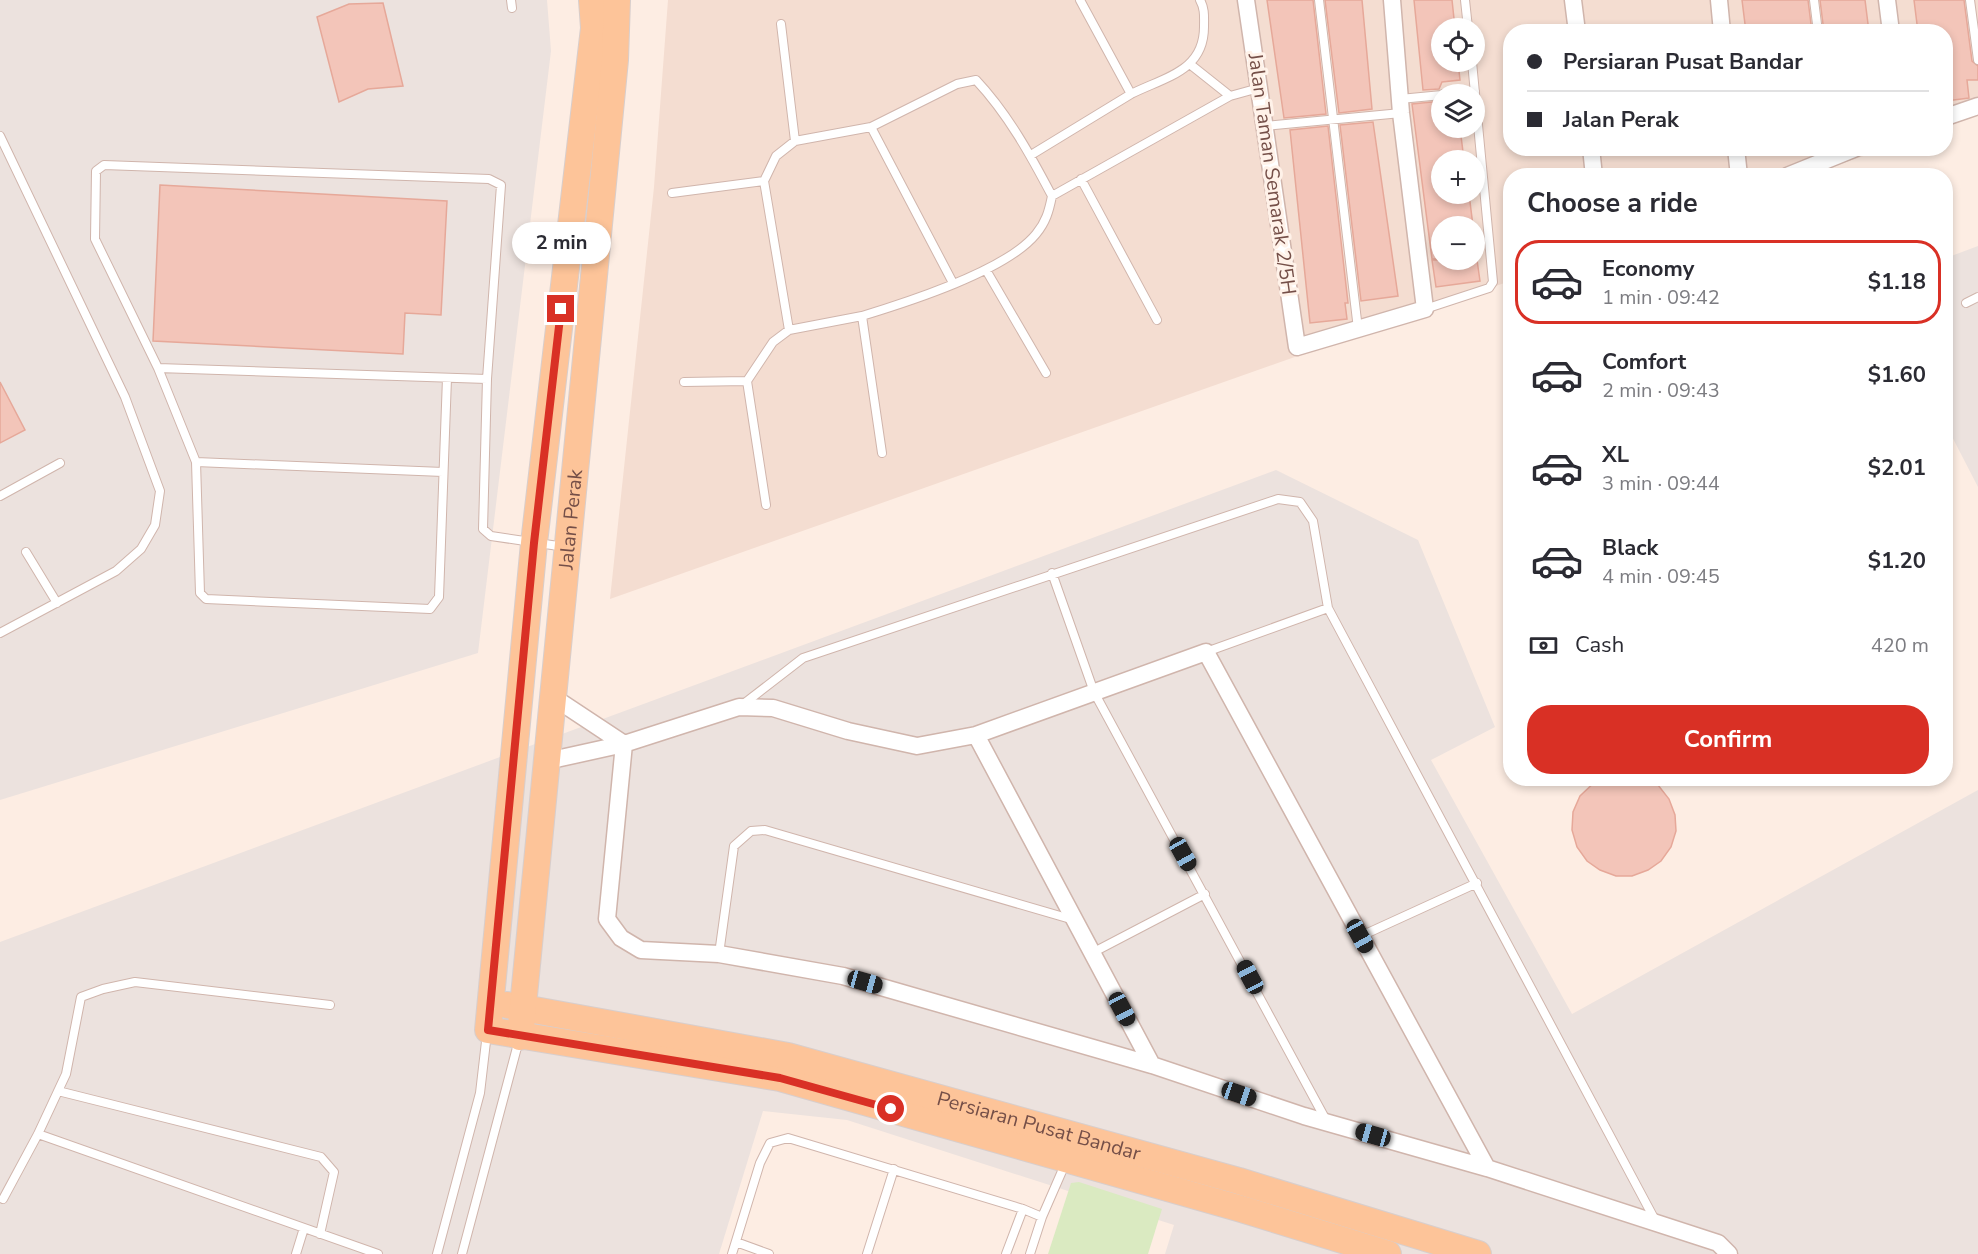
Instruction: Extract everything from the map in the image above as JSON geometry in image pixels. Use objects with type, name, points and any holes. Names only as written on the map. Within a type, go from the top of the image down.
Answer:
[{"type":"main road","name":"Jalan Perak","points":[[488,1030],[534,543],[594,28],[592,0]]},
{"type":"main road","name":"Jalan Perak","points":[[520,1037],[615,60],[617,0]]},
{"type":"main road","points":[[517,714],[530,712],[554,686]]},
{"type":"main road","name":"Persiaran Pusat Bandar","points":[[489,1002],[788,1056],[1239,1181],[1478,1254]]},
{"type":"main road","name":"Persiaran Pusat Bandar","points":[[488,1030],[780,1078],[1067,1159],[1358,1249],[1388,1254]]},
{"type":"street","name":"Jalan Taman Semarak 2/5H","points":[[1246,0],[1297,347],[1358,329]]},
{"type":"street","points":[[1358,329],[1425,309],[1401,106],[1392,0]]},
{"type":"street","points":[[1573,0],[1575,24]]},
{"type":"street","points":[[1719,0],[1721,24]]},
{"type":"street","points":[[1887,0],[1890,24]]},
{"type":"street","points":[[1953,115],[1978,106]]},
{"type":"street","points":[[1803,168],[1827,156]]},
{"type":"street","points":[[547,761],[624,744],[739,707],[773,708],[848,731],[917,746],[976,735],[1206,652],[1487,1168]]},
{"type":"street","points":[[554,686],[624,744]]},
{"type":"street","points":[[976,735],[1152,1065]]},
{"type":"street","points":[[624,744],[608,919],[621,938],[641,950],[720,954],[843,976],[1152,1065],[1328,1122],[1487,1168],[1718,1243],[1729,1254]]},
{"type":"lane","points":[[1080,0],[1131,94]]},
{"type":"lane","points":[[1030,155],[1131,94],[1191,65],[1204,42],[1204,7],[1200,0]]},
{"type":"lane","points":[[1319,0],[1358,329]]},
{"type":"lane","points":[[1465,0],[1467,18]]},
{"type":"lane","points":[[1814,0],[1817,24]]},
{"type":"lane","points":[[1970,0],[1978,60]]},
{"type":"lane","points":[[781,24],[795,141]]},
{"type":"lane","points":[[1191,65],[1230,96]]},
{"type":"lane","points":[[765,505],[747,381],[773,342],[789,330],[862,316],[907,303],[986,270],[1035,236],[1047,218],[1052,196],[1030,155],[987,92],[976,80],[957,84],[871,127],[795,141],[776,156],[764,181],[789,330]]},
{"type":"lane","points":[[1052,196],[1230,96],[1259,88]]},
{"type":"lane","points":[[1265,126],[1332,120],[1431,98]]},
{"type":"lane","points":[[871,127],[952,283]]},
{"type":"lane","points":[[0,136],[124,397],[160,491],[155,525],[141,549],[116,570],[0,633]]},
{"type":"lane","points":[[1425,309],[1489,288],[1493,282],[1479,138]]},
{"type":"lane","points":[[447,378],[439,597],[430,609],[206,599],[200,593],[196,462],[158,368],[95,239],[96,171],[104,165],[489,179],[501,185],[487,379],[483,529],[491,536],[568,548]]},
{"type":"lane","points":[[1082,179],[1157,320]]},
{"type":"lane","points":[[672,193],[764,181]]},
{"type":"lane","points":[[986,270],[1046,373]]},
{"type":"lane","points":[[1966,303],[1978,297]]},
{"type":"lane","points":[[862,316],[882,453]]},
{"type":"lane","points":[[158,368],[487,379]]},
{"type":"lane","points":[[684,382],[747,381]]},
{"type":"lane","points":[[196,462],[443,471]]},
{"type":"lane","points":[[0,496],[60,463]]},
{"type":"lane","points":[[739,707],[803,658],[1278,499],[1300,502],[1313,521],[1328,608],[1477,883],[1657,1224]]},
{"type":"lane","points":[[26,552],[57,603]]},
{"type":"lane","points":[[1052,573],[1094,692],[1328,1122]]},
{"type":"lane","points":[[1206,652],[1328,608]]},
{"type":"lane","points":[[720,954],[734,846],[751,831],[765,830],[1075,920]]},
{"type":"lane","points":[[1360,936],[1477,883]]},
{"type":"lane","points":[[1092,953],[1205,894]]},
{"type":"lane","points":[[3,1199],[38,1134],[66,1074],[81,997],[103,989],[135,982],[330,1005]]},
{"type":"lane","points":[[437,1254],[480,1093],[488,1030]]},
{"type":"lane","points":[[462,1254],[520,1037]]},
{"type":"lane","points":[[58,1091],[321,1157],[334,1172],[320,1234]]},
{"type":"lane","points":[[38,1134],[378,1254]]},
{"type":"lane","points":[[732,1254],[760,1163],[770,1143],[788,1138],[1023,1209],[1042,1217]]},
{"type":"lane","points":[[1030,1254],[1042,1217],[1067,1159]]},
{"type":"lane","points":[[867,1254],[894,1169]]},
{"type":"lane","points":[[1006,1254],[1023,1209]]},
{"type":"lane","points":[[296,1254],[304,1228]]},
{"type":"lane","points":[[736,1242],[769,1254]]},
{"type":"lane","points":[[348,1254],[351,1244]]},
{"type":"shaded area","points":[[0,0],[547,0],[551,51],[478,653],[0,800]]},
{"type":"shaded area","points":[[668,0],[1978,0],[1978,115],[1953,124],[1953,24],[1503,24],[1503,156],[1864,156],[1828,168],[1503,168],[1503,283],[610,599],[654,187]]},
{"type":"shaded area","points":[[1978,246],[1978,487],[1953,439],[1953,255]]},
{"type":"shaded area","points":[[1276,470],[1418,540],[1495,727],[1431,760],[1572,1014],[1978,790],[1978,1254],[1165,1254],[1174,1225],[847,1120],[763,1111],[719,1254],[0,1254],[0,942]]},
{"type":"green space","points":[[1079,1182],[1162,1209],[1148,1254],[1048,1254],[1071,1183]]},
{"type":"building","points":[[1267,0],[1313,0],[1326,114],[1284,118]]},
{"type":"building","points":[[1325,0],[1362,0],[1372,109],[1339,113]]},
{"type":"building","points":[[1414,0],[1452,0],[1454,18],[1431,18],[1431,72],[1459,72],[1460,80],[1431,84],[1431,90],[1423,90]]},
{"type":"building","points":[[1742,0],[1808,0],[1811,24],[1745,24]]},
{"type":"building","points":[[1820,0],[1865,0],[1868,24],[1823,24]]},
{"type":"building","points":[[1914,0],[1964,0],[1972,61],[1978,66],[1978,80],[1967,80],[1969,98],[1953,100],[1953,24],[1917,24]]},
{"type":"building","points":[[383,3],[403,86],[368,89],[339,102],[317,17],[349,4]]},
{"type":"building","points":[[1431,102],[1431,138],[1461,138],[1463,150],[1431,150],[1431,204],[1470,204],[1472,216],[1431,216],[1431,251],[1412,104]]},
{"type":"building","points":[[1373,122],[1398,296],[1361,301],[1340,125]]},
{"type":"building","points":[[1328,126],[1348,303],[1345,303],[1347,319],[1310,323],[1290,130]]},
{"type":"building","points":[[160,185],[447,201],[441,315],[405,313],[403,354],[153,341]]},
{"type":"building","points":[[1433,270],[1478,270],[1480,281],[1436,287]]},
{"type":"building","points":[[0,382],[25,430],[0,443]]},
{"type":"building","points":[[1591,786],[1659,786],[1669,799],[1675,815],[1676,831],[1671,847],[1661,861],[1648,870],[1632,876],[1616,876],[1600,870],[1587,861],[1577,847],[1572,830],[1573,812],[1580,796]]},
{"type":"route","points":[[561,309],[534,543],[488,1030],[780,1078],[891,1109]]}]
